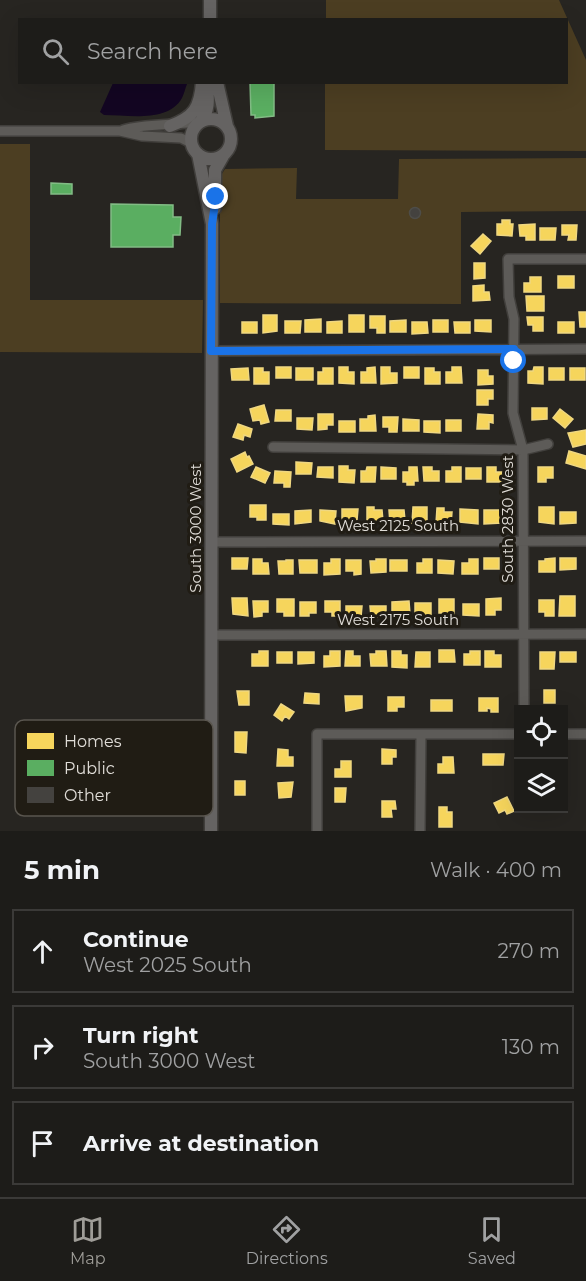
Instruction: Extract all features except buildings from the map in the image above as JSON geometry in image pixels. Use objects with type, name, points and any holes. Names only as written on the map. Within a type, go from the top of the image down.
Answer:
[{"type":"street","points":[[210,0],[210,18]]},
{"type":"street","points":[[170,126],[185,120],[193,113],[198,105],[202,84]]},
{"type":"street","points":[[191,143],[193,130],[207,114],[209,102],[207,84]]},
{"type":"street","points":[[0,131],[120,131],[142,136],[181,138],[191,143],[198,154],[210,159],[223,156],[231,145],[231,132],[218,84]]},
{"type":"street","points":[[120,131],[133,127],[170,126],[207,119],[218,120],[228,126]]},
{"type":"street","name":"South 3000 West","points":[[198,154],[212,224]]},
{"type":"street","name":"South 3000 West","points":[[211,720],[212,224],[216,197],[215,170],[223,156]]},
{"type":"street","name":"South 2830 West","points":[[524,705],[523,450],[513,413],[514,319],[508,259],[586,259]]},
{"type":"street","points":[[211,351],[586,349]]},
{"type":"street","points":[[273,447],[523,450],[548,444]]},
{"type":"street","name":"West 2125 South","points":[[211,542],[586,541]]},
{"type":"street","name":"West 2175 South","points":[[211,635],[586,634]]},
{"type":"street","points":[[317,831],[317,734],[514,734]]},
{"type":"street","points":[[420,831],[421,734]]},
{"type":"street","points":[[568,734],[586,734]]},
{"type":"street","name":"South 3000 West","points":[[210,816],[210,831]]},
{"type":"shaded area","points":[[326,0],[559,0],[567,18],[326,18]]},
{"type":"shaded area","points":[[568,20],[586,60],[586,151],[325,150],[325,84],[568,84]]},
{"type":"shaded area","points":[[113,84],[187,84],[182,98],[176,106],[167,111],[147,116],[104,115],[100,112]]},
{"type":"shaded area","points":[[0,144],[30,144],[30,300],[203,300],[202,353],[0,352]]},
{"type":"shaded area","points":[[586,158],[586,211],[461,212],[461,304],[220,303],[220,177],[225,169],[297,168],[296,199],[398,199],[399,159]]},
{"type":"route","points":[[216,197],[212,224],[211,351],[514,349],[514,361]]}]
